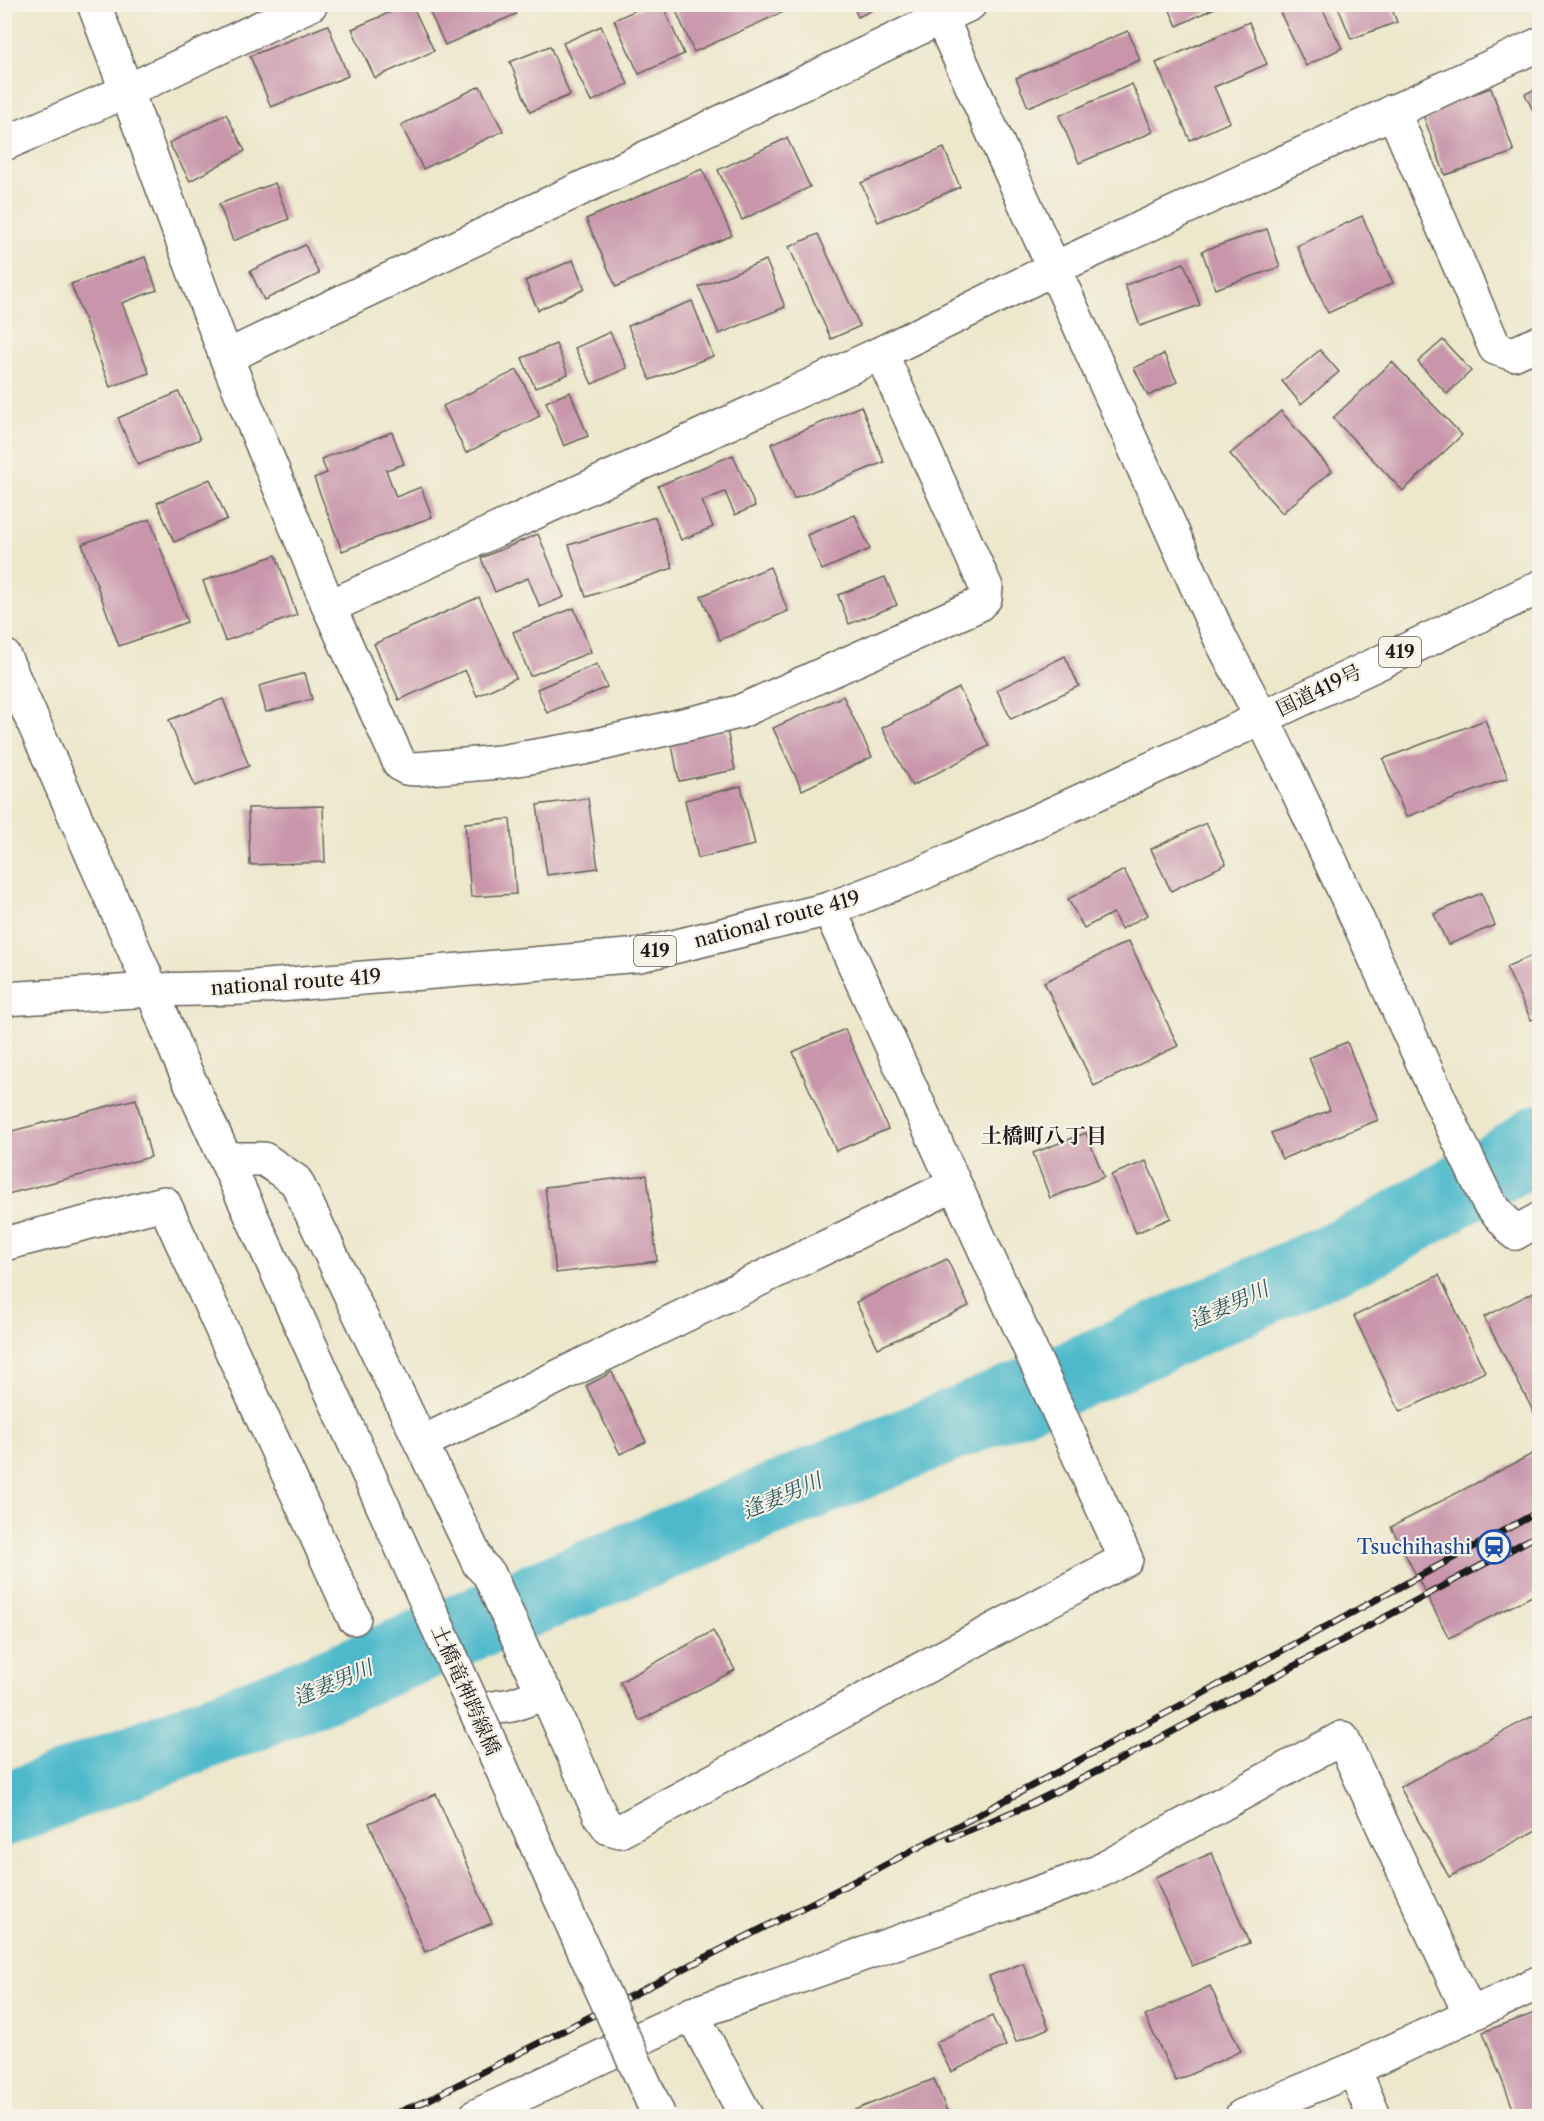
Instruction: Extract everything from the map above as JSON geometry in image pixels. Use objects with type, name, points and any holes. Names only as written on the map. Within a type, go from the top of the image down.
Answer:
[{"type":"main road","points":[[94,4],[226,357],[329,607],[400,764],[406,768],[500,762],[584,748],[739,712],[978,605],[985,598],[986,587],[881,353]]},
{"type":"main road","points":[[4,144],[127,91],[310,4]]},
{"type":"main road","points":[[226,357],[948,9],[1055,268],[1221,640],[1291,776],[1444,1113],[1489,1203],[1531,1226]]},
{"type":"main road","points":[[329,607],[881,353],[1055,268],[1539,44]]},
{"type":"main road","points":[[1393,111],[1495,348],[1513,354],[1539,342]]},
{"type":"main road","name":"国道419号","points":[[1262,718],[1539,587]]},
{"type":"main road","name":"土橋竜神跨線橋","points":[[4,656],[152,990],[177,1053],[659,2116]]},
{"type":"main road","name":"national route 419","points":[[4,999],[152,990],[242,988],[640,955],[829,909],[925,872],[1262,718]]},
{"type":"main road","points":[[226,1160],[264,1160],[296,1181],[479,1564],[489,1574],[601,1817],[609,1828],[620,1831],[1126,1559],[829,909]]},
{"type":"main road","points":[[420,1443],[954,1185]]},
{"type":"main road","points":[[4,1244],[164,1203],[354,1618]]},
{"type":"main road","points":[[493,1708],[512,1705],[540,1684]]},
{"type":"main road","points":[[476,2116],[692,2014],[1098,1872],[1342,1738],[1470,2014]]},
{"type":"main road","points":[[1242,2116],[1354,2069],[1539,1982]]},
{"type":"main road","points":[[692,2014],[746,2116]]},
{"type":"main road","points":[[1354,2069],[1374,2116]]},
{"type":"building","points":[[426,4],[512,4],[516,14],[445,45]]},
{"type":"building","points":[[649,4],[662,4],[684,54],[639,74],[614,20]]},
{"type":"building","points":[[673,4],[801,4],[694,52]]},
{"type":"building","points":[[852,4],[885,4],[858,17]]},
{"type":"building","points":[[1167,4],[1223,4],[1177,26]]},
{"type":"building","points":[[1281,4],[1320,4],[1342,48],[1306,66],[1277,6]]},
{"type":"building","points":[[1337,4],[1390,4],[1397,22],[1351,39]]},
{"type":"building","points":[[407,5],[412,5],[434,51],[375,78],[352,29]]},
{"type":"building","points":[[1249,22],[1267,64],[1214,87],[1230,122],[1190,140],[1156,63]]},
{"type":"building","points":[[328,25],[348,76],[271,107],[250,56]]},
{"type":"building","points":[[601,26],[628,84],[591,102],[563,43]]},
{"type":"building","points":[[1128,31],[1140,60],[1028,107],[1016,78]]},
{"type":"building","points":[[550,46],[570,95],[530,112],[510,62]]},
{"type":"building","points":[[1132,84],[1153,132],[1079,163],[1059,116]]},
{"type":"building","points":[[480,86],[503,131],[423,169],[401,125]]},
{"type":"building","points":[[1540,87],[1540,125],[1525,94]]},
{"type":"building","points":[[1491,88],[1514,152],[1445,175],[1422,112]]},
{"type":"building","points":[[226,114],[245,151],[190,181],[169,143]]},
{"type":"building","points":[[787,138],[810,187],[742,220],[718,170]]},
{"type":"building","points":[[944,148],[960,187],[878,222],[861,183]]},
{"type":"building","points":[[702,169],[732,235],[616,287],[586,219]]},
{"type":"building","points":[[275,183],[289,219],[233,241],[219,204]]},
{"type":"building","points":[[1362,216],[1393,283],[1328,313],[1297,246]]},
{"type":"building","points":[[1267,229],[1280,267],[1215,289],[1202,251]]},
{"type":"building","points":[[818,234],[860,326],[831,339],[789,247]]},
{"type":"building","points":[[305,245],[319,274],[264,300],[250,271]]},
{"type":"building","points":[[145,257],[157,290],[122,303],[149,373],[110,387],[71,284]]},
{"type":"building","points":[[573,260],[585,289],[538,310],[525,281]]},
{"type":"building","points":[[766,260],[785,307],[719,334],[699,287]]},
{"type":"building","points":[[1184,263],[1200,305],[1140,326],[1125,285]]},
{"type":"building","points":[[692,301],[713,356],[650,380],[628,326]]},
{"type":"building","points":[[610,332],[627,368],[592,384],[575,348]]},
{"type":"building","points":[[1443,340],[1471,371],[1447,394],[1418,362]]},
{"type":"building","points":[[556,344],[568,374],[535,388],[522,358]]},
{"type":"building","points":[[1320,350],[1339,372],[1301,404],[1282,381]]},
{"type":"building","points":[[1164,354],[1177,382],[1148,396],[1134,368]]},
{"type":"building","points":[[1392,362],[1462,435],[1403,491],[1333,418]]},
{"type":"building","points":[[517,370],[540,416],[466,453],[443,406]]},
{"type":"building","points":[[179,392],[200,439],[138,465],[118,418]]},
{"type":"building","points":[[570,392],[588,436],[564,446],[546,402]]},
{"type":"building","points":[[861,406],[884,462],[794,499],[771,444]]},
{"type":"building","points":[[1281,411],[1332,471],[1282,513],[1230,454]]},
{"type":"building","points":[[392,432],[404,464],[386,470],[396,497],[421,487],[432,517],[342,551],[314,478],[327,473],[321,459]]},
{"type":"building","points":[[733,455],[755,506],[735,515],[725,492],[702,501],[713,527],[681,540],[658,486]]},
{"type":"building","points":[[210,479],[227,519],[174,542],[157,503]]},
{"type":"building","points":[[855,515],[870,549],[822,570],[807,535]]},
{"type":"building","points":[[655,517],[673,568],[586,597],[569,545]]},
{"type":"building","points":[[150,519],[187,622],[119,646],[82,544]]},
{"type":"building","points":[[538,534],[564,597],[540,607],[528,578],[495,592],[481,558]]},
{"type":"building","points":[[276,555],[297,615],[225,641],[203,581]]},
{"type":"building","points":[[770,567],[788,611],[720,640],[701,596]]},
{"type":"building","points":[[885,577],[897,605],[849,624],[838,595]]},
{"type":"building","points":[[479,597],[516,678],[477,696],[465,670],[399,700],[374,644]]},
{"type":"building","points":[[574,608],[591,652],[530,676],[513,632]]},
{"type":"building","points":[[1065,656],[1079,686],[1011,719],[997,690]]},
{"type":"building","points":[[597,664],[607,687],[547,713],[537,689]]},
{"type":"building","points":[[305,673],[312,699],[266,712],[259,686]]},
{"type":"building","points":[[959,688],[989,746],[912,786],[882,728]]},
{"type":"building","points":[[843,696],[872,757],[802,790],[773,728]]},
{"type":"building","points":[[223,699],[249,766],[195,786],[169,720]]},
{"type":"building","points":[[1485,720],[1508,778],[1406,817],[1383,759]]},
{"type":"building","points":[[727,730],[735,770],[679,781],[671,740]]},
{"type":"building","points":[[741,786],[755,845],[698,858],[685,800]]},
{"type":"building","points":[[588,798],[598,868],[547,875],[537,805]]},
{"type":"building","points":[[323,806],[325,862],[250,865],[248,808]]},
{"type":"building","points":[[510,819],[516,894],[471,897],[465,823]]},
{"type":"building","points":[[1206,823],[1226,864],[1171,891],[1151,849]]},
{"type":"building","points":[[1124,870],[1148,915],[1121,929],[1113,913],[1084,928],[1068,899]]},
{"type":"building","points":[[1481,893],[1495,925],[1448,945],[1434,914]]},
{"type":"building","points":[[1129,941],[1178,1046],[1094,1086],[1044,982]]},
{"type":"building","points":[[1540,952],[1540,1016],[1531,1020],[1506,967]]},
{"type":"building","points":[[845,1029],[888,1129],[836,1151],[793,1052]]},
{"type":"building","points":[[1347,1042],[1378,1120],[1282,1159],[1271,1133],[1330,1110],[1309,1058]]},
{"type":"building","points":[[136,1099],[151,1157],[4,1195],[4,1133]]},
{"type":"building","points":[[1086,1133],[1104,1177],[1050,1198],[1033,1153]]},
{"type":"building","points":[[1146,1161],[1171,1218],[1136,1233],[1111,1175]]},
{"type":"building","points":[[647,1175],[657,1261],[556,1273],[545,1187]]},
{"type":"building","points":[[947,1259],[969,1306],[878,1348],[856,1302]]},
{"type":"building","points":[[1439,1275],[1485,1372],[1400,1412],[1354,1316]]},
{"type":"building","points":[[1540,1289],[1540,1336],[1534,1339],[1540,1349],[1540,1424],[1484,1317]]},
{"type":"building","points":[[612,1372],[646,1442],[620,1454],[586,1386]]},
{"type":"building","points":[[1540,1450],[1540,1592],[1449,1638],[1391,1527]]},
{"type":"building","points":[[713,1631],[735,1670],[640,1721],[620,1682]]},
{"type":"building","points":[[1540,1712],[1540,1828],[1449,1877],[1400,1787]]},
{"type":"building","points":[[436,1794],[492,1923],[425,1952],[369,1823]]},
{"type":"building","points":[[1212,1853],[1249,1943],[1192,1966],[1155,1877]]},
{"type":"building","points":[[1023,1963],[1049,2028],[1016,2042],[989,1976]]},
{"type":"building","points":[[1210,1986],[1241,2051],[1176,2081],[1145,2016]]},
{"type":"building","points":[[1540,2011],[1540,2116],[1516,2116],[1483,2032]]},
{"type":"building","points":[[992,2016],[1006,2046],[951,2072],[936,2042]]},
{"type":"building","points":[[934,2079],[949,2116],[839,2116]]},
{"type":"waterway","name":"逢妻男川","points":[[4,1810],[276,1706],[1088,1369],[1377,1238],[1512,1159],[1540,1140]]},
{"type":"railway","points":[[390,2116],[428,2100],[878,1869],[1540,1511]]},
{"type":"railway","points":[[950,1838],[1027,1806],[1125,1757],[1540,1534]]},
{"type":"place","name":"Tsuchihashi","points":[[1494,1547]]},
{"type":"district","name":"土橋町八丁目","points":[[1044,1136]]}]
